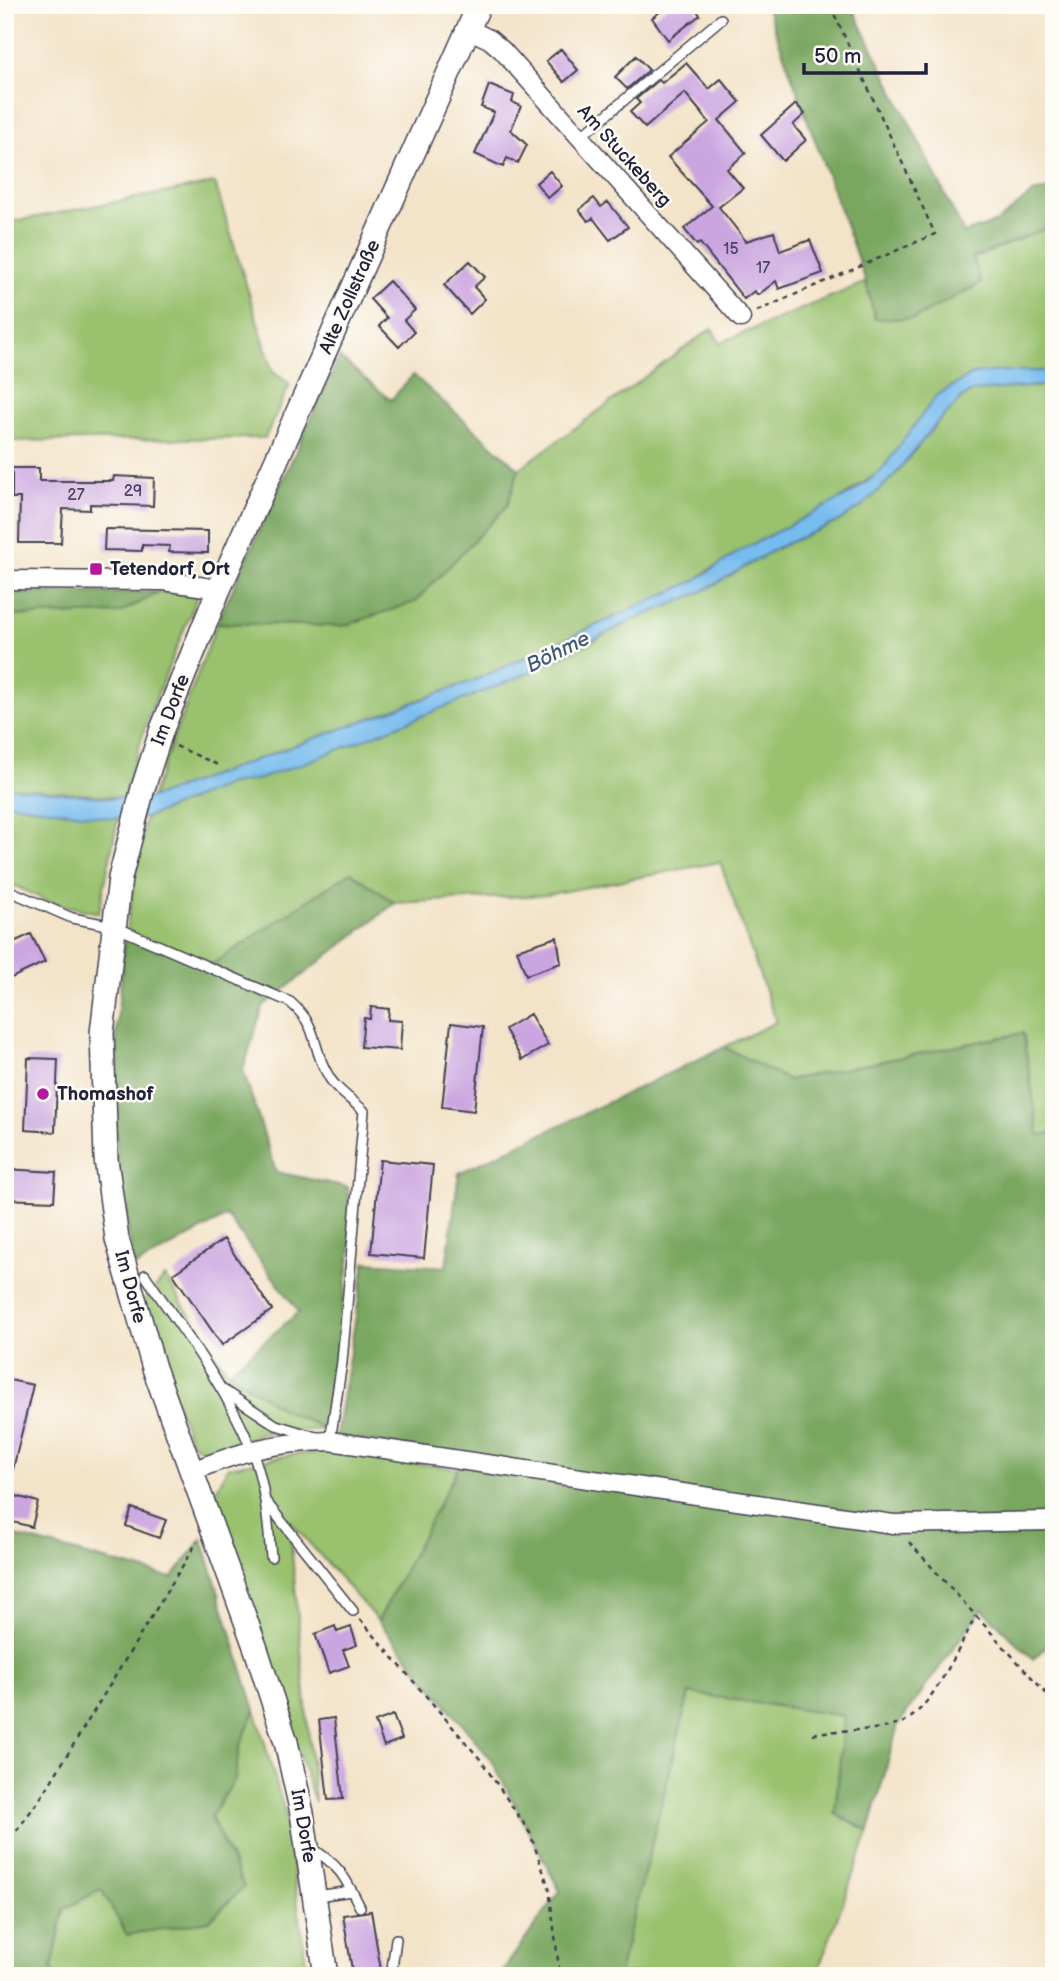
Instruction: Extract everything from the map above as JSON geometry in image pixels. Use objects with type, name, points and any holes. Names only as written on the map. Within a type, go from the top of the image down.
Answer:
[{"type":"street","name":"Alte Zollstraße","points":[[219,589],[479,5]]},
{"type":"street","name":"Am Stuckeberg","points":[[470,30],[489,39],[502,50],[741,318]]},
{"type":"street","points":[[5,580],[164,581],[219,589]]},
{"type":"street","name":"Im Dorfe","points":[[219,589],[158,741],[131,831],[113,926],[102,1033],[106,1159],[117,1240],[140,1326],[273,1698],[286,1742],[307,1847],[326,1976]]},
{"type":"street","points":[[190,1472],[251,1449],[282,1442],[330,1441],[893,1524],[1054,1521]]},
{"type":"lane","points":[[579,138],[721,19]]},
{"type":"lane","points":[[5,889],[72,918],[113,926],[290,1002],[305,1015],[314,1031],[321,1061],[329,1078],[364,1111],[342,1362],[330,1441],[276,1425],[223,1390]]},
{"type":"lane","points":[[145,1275],[223,1390],[251,1449],[266,1502],[271,1557]]},
{"type":"lane","points":[[266,1502],[353,1611]]},
{"type":"lane","points":[[307,1847],[330,1859],[345,1876],[360,1907]]},
{"type":"lane","points":[[315,1897],[352,1891]]},
{"type":"lane","points":[[391,1976],[396,1939]]},
{"type":"path","points":[[741,318],[935,234],[830,5]]},
{"type":"path","points":[[158,741],[195,752],[218,765]]},
{"type":"path","points":[[893,1524],[1054,1702]]},
{"type":"path","points":[[5,1847],[44,1793],[202,1534]]},
{"type":"path","points":[[353,1611],[480,1759],[530,1833],[549,1888],[560,1976]]},
{"type":"path","points":[[813,1734],[839,1728],[899,1724],[917,1714],[976,1616]]},
{"type":"green space","points":[[766,5],[851,5],[964,233],[997,222],[1033,193],[1054,188],[1054,225],[973,258],[981,283],[914,319],[875,319],[866,282]]},
{"type":"green space","points":[[215,183],[273,372],[290,384],[265,438],[5,441],[5,223]]},
{"type":"green space","points":[[1054,225],[1054,371],[973,374],[936,396],[881,471],[829,506],[709,570],[694,581],[475,680],[151,798],[217,623],[343,626],[507,506],[519,469],[712,328],[720,343],[866,282],[875,319],[972,259]]},
{"type":"green space","points":[[339,357],[391,400],[413,375],[519,469],[507,506],[415,602],[343,626],[217,623]]},
{"type":"green space","points":[[1054,385],[1054,1133],[1039,1136],[1023,1033],[787,1080],[724,1047],[776,1022],[720,862],[545,895],[395,903],[351,872],[205,969],[170,951],[125,937],[145,818],[230,784],[259,779],[544,666],[631,621],[701,592],[779,547],[861,507],[894,476],[935,425],[963,397],[974,391]]},
{"type":"green space","points":[[160,592],[198,595],[149,715],[123,798],[5,787],[5,616],[119,613]]},
{"type":"green space","points":[[160,592],[119,613],[5,616],[5,593]]},
{"type":"green space","points":[[5,803],[118,818],[99,913],[49,902],[5,881]]},
{"type":"green space","points":[[351,872],[395,903],[263,1006],[243,1070],[276,1172],[348,1187],[351,1248],[326,1429],[283,1410],[228,1372],[299,1312],[227,1216],[134,1267],[116,1155],[116,1033],[125,937],[170,951],[205,969]]},
{"type":"green space","points":[[1023,1033],[1039,1135],[1054,1133],[1054,1638],[1033,1659],[982,1609],[898,1725],[869,1831],[835,1814],[844,1716],[689,1693],[619,1974],[622,1976],[499,1976],[560,1891],[492,1761],[378,1621],[464,1456],[336,1436],[365,1262],[446,1267],[459,1173],[724,1047],[788,1080]]},
{"type":"green space","points":[[165,1277],[228,1372],[283,1410],[326,1429],[266,1433],[222,1451],[203,1449],[191,1443],[141,1304]]},
{"type":"green space","points":[[331,1452],[458,1469],[378,1621],[289,1520],[315,1803],[214,1494],[228,1467],[296,1454]]},
{"type":"green space","points":[[5,1533],[172,1578],[202,1539],[255,1710],[239,1748],[235,1779],[211,1817],[244,1887],[209,1921],[127,1935],[101,1889],[64,1909],[52,1969],[54,1976],[5,1976]]},
{"type":"green space","points":[[689,1693],[844,1716],[835,1814],[869,1831],[816,1976],[619,1974]]},
{"type":"green space","points":[[255,1710],[285,1813],[308,1976],[55,1976],[52,1969],[64,1909],[102,1889],[211,1817],[235,1779],[239,1748]]},
{"type":"water","name":"Böhme","points":[[1054,371],[1054,385],[974,391],[963,397],[935,425],[894,476],[861,507],[837,522],[779,547],[701,592],[631,621],[517,678],[320,757],[259,779],[230,784],[145,818],[110,818],[5,803],[5,787],[111,798],[151,798],[475,680],[694,581],[743,549],[852,493],[881,471],[936,396],[973,374]]},
{"type":"building","points":[[669,5],[693,5],[700,15],[668,40],[652,18]]},
{"type":"building","points":[[561,49],[578,70],[564,82],[546,61]]},
{"type":"building","points":[[636,56],[649,70],[627,89],[615,77]]},
{"type":"building","points":[[686,63],[709,89],[721,79],[740,102],[719,120],[746,153],[727,169],[743,188],[719,207],[746,241],[774,232],[780,251],[810,240],[823,273],[779,289],[776,281],[758,295],[754,291],[744,299],[700,243],[697,245],[684,229],[712,206],[668,157],[709,122],[685,93],[645,128],[630,112],[640,103],[636,99],[659,80],[662,83]]},
{"type":"building","points":[[489,85],[514,95],[512,102],[521,106],[511,130],[527,145],[518,163],[507,158],[503,167],[475,154],[494,112],[481,107]]},
{"type":"building","points":[[796,104],[805,114],[793,125],[806,140],[783,161],[761,135]]},
{"type":"building","points":[[550,171],[562,186],[548,198],[536,183]]},
{"type":"building","points":[[594,198],[601,207],[608,202],[628,227],[610,240],[593,218],[588,221],[579,210]]},
{"type":"building","points":[[470,261],[485,277],[474,287],[485,299],[470,314],[444,285]]},
{"type":"building","points":[[389,281],[415,310],[404,320],[414,332],[399,347],[379,326],[387,318],[370,299]]},
{"type":"building","points":[[12,468],[39,468],[39,481],[113,481],[114,476],[154,478],[153,506],[90,504],[90,510],[63,509],[61,543],[19,543],[20,498],[12,498]]},
{"type":"building","points":[[105,529],[208,531],[208,553],[169,552],[170,546],[142,545],[142,551],[104,550]]},
{"type":"building","points":[[31,934],[45,962],[5,981],[5,946]]},
{"type":"building","points":[[557,937],[561,963],[526,975],[517,950]]},
{"type":"building","points":[[371,1007],[389,1009],[388,1020],[402,1021],[400,1050],[361,1047],[364,1018],[370,1019]]},
{"type":"building","points":[[530,1014],[548,1045],[522,1060],[505,1029]]},
{"type":"building","points":[[451,1023],[483,1027],[474,1111],[442,1107]]},
{"type":"building","points":[[28,1058],[58,1059],[55,1132],[25,1130]]},
{"type":"building","points":[[380,1160],[433,1165],[424,1258],[371,1253]]},
{"type":"building","points":[[5,1169],[56,1172],[54,1201],[5,1199]]},
{"type":"building","points":[[224,1239],[272,1310],[222,1345],[173,1274]]},
{"type":"building","points":[[5,1379],[33,1385],[10,1482],[5,1481]]},
{"type":"building","points":[[5,1493],[38,1502],[32,1527],[5,1520]]},
{"type":"building","points":[[132,1508],[166,1520],[159,1538],[126,1526]]},
{"type":"building","points":[[335,1626],[337,1632],[351,1627],[357,1645],[343,1650],[349,1666],[329,1673],[315,1634]]},
{"type":"building","points":[[393,1715],[402,1739],[384,1746],[375,1722]]},
{"type":"building","points":[[334,1718],[343,1799],[328,1800],[319,1720]]},
{"type":"building","points":[[371,1911],[382,1976],[353,1976],[343,1915]]},
{"type":"place","name":"Tetendorf, Ort","points":[[96,569]]},
{"type":"place","name":"Thomashof","points":[[43,1094]]}]
